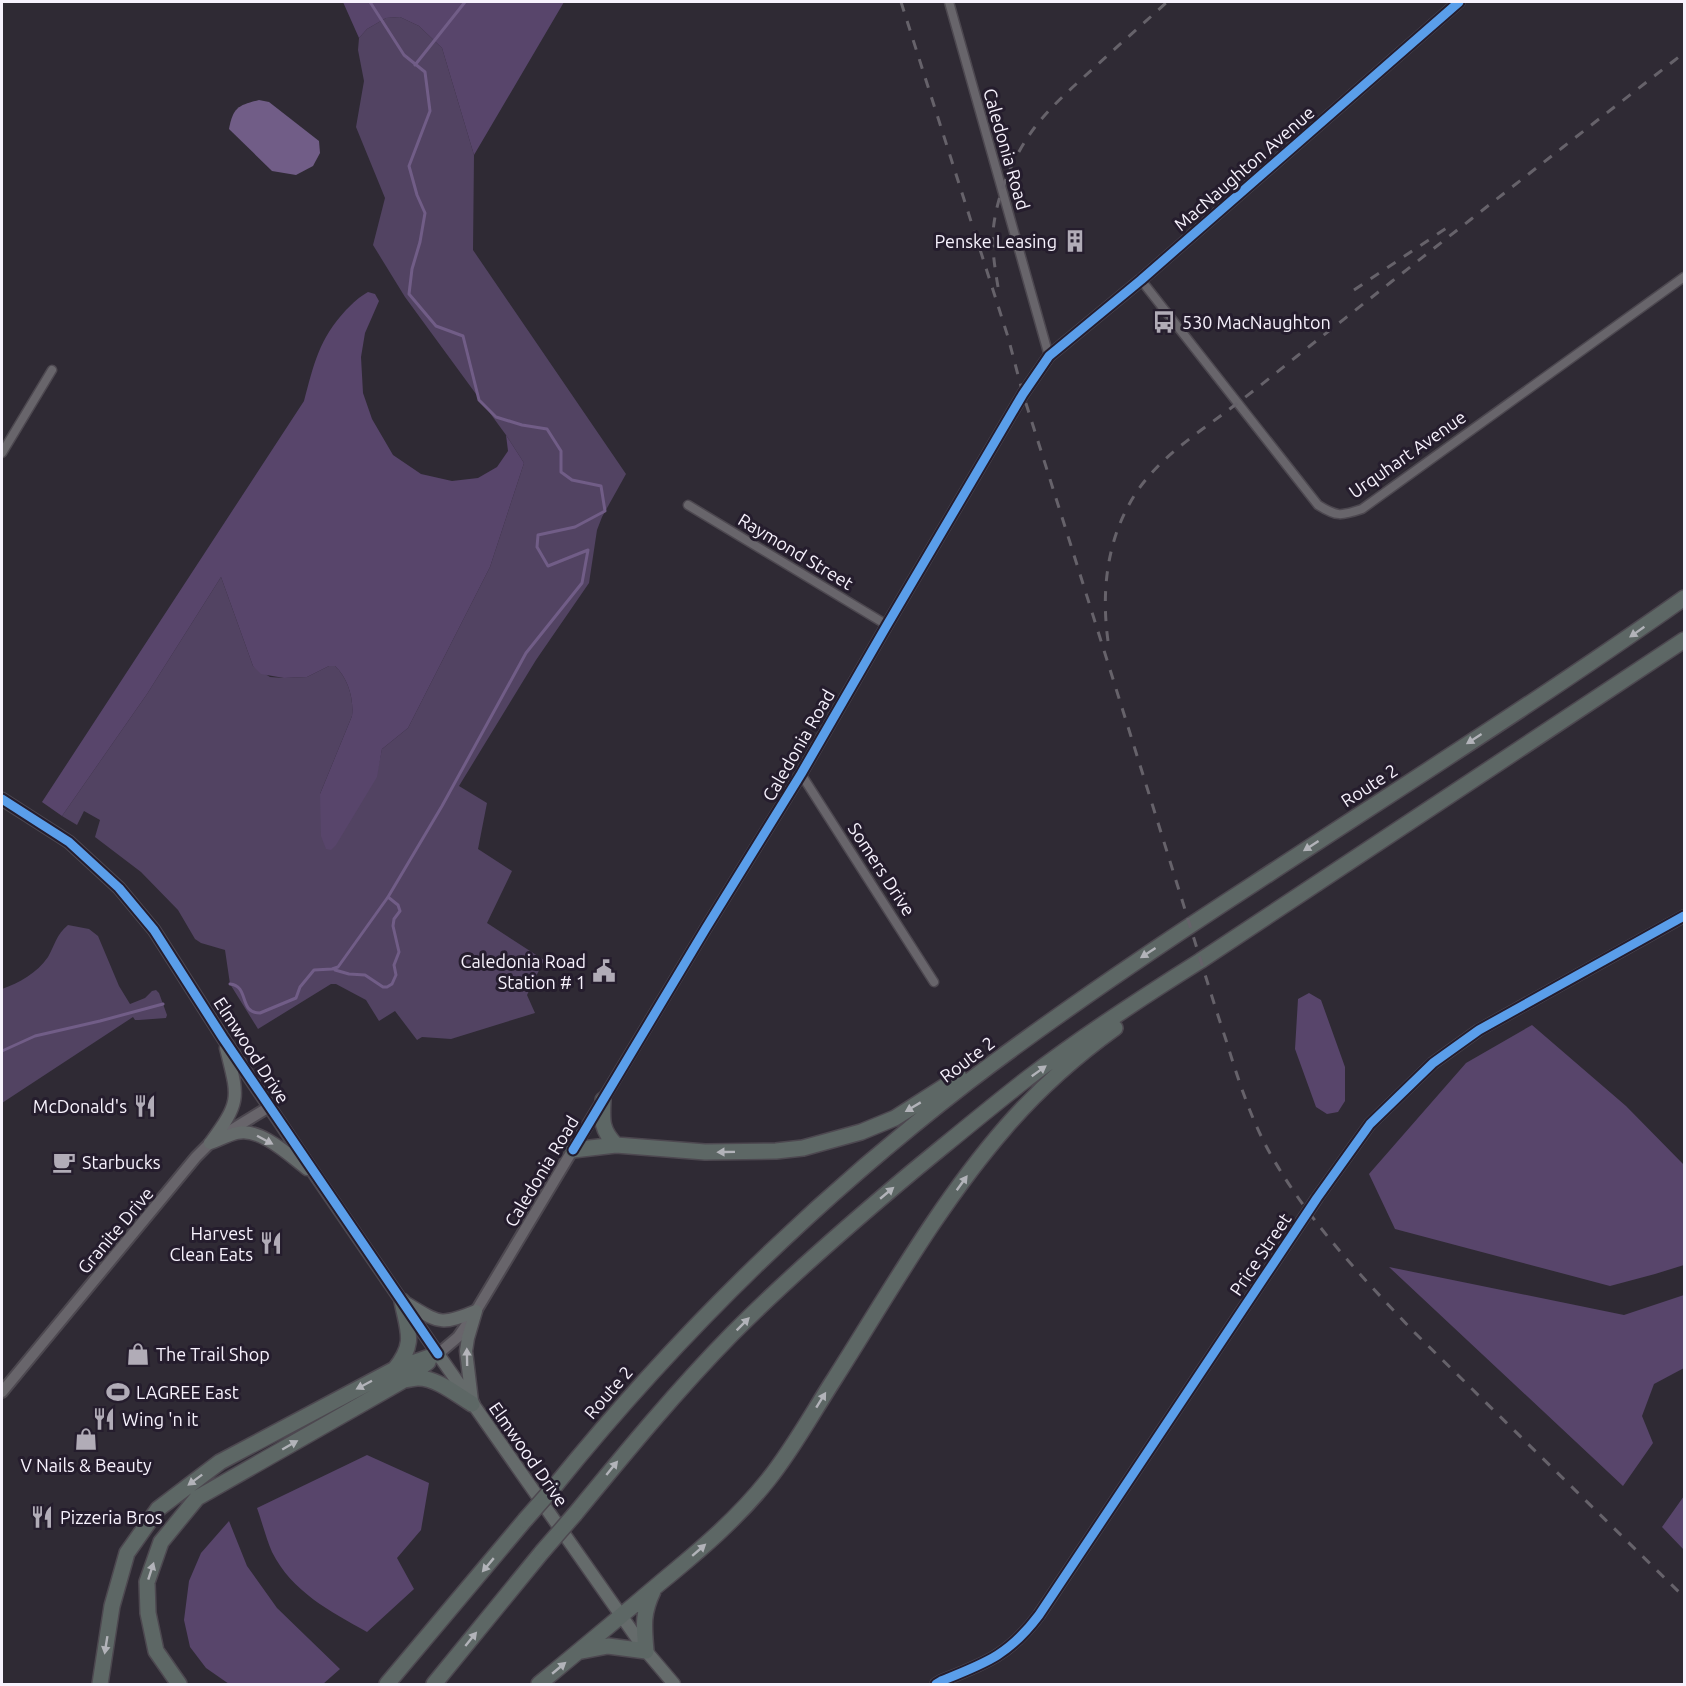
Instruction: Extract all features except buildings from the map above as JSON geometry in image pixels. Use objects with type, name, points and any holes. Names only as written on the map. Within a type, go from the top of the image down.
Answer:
[{"type":"highway","name":"Route 2","points":[[387,1684],[637,1388],[750,1271],[912,1126],[970,1080],[1143,956],[1576,673],[1684,598]]},
{"type":"highway","points":[[434,1684],[635,1441],[696,1372],[770,1296],[900,1182],[1021,1084],[1130,1005],[1684,640]]},
{"type":"highway","points":[[539,1684],[655,1588],[748,1505],[770,1479],[937,1219],[1006,1126],[1058,1075],[1180,974]]},
{"type":"highway","points":[[573,1150],[616,1145],[716,1152],[776,1151],[829,1142],[895,1118],[946,1087],[996,1052],[1034,1034]]},
{"type":"highway","points":[[603,1100],[602,1121],[608,1137],[616,1145]]},
{"type":"highway","points":[[399,1375],[410,1342],[402,1301]]},
{"type":"highway","points":[[99,1684],[112,1606],[127,1553],[158,1509],[220,1462],[438,1354]]},
{"type":"highway","points":[[179,1684],[156,1651],[148,1613],[147,1582],[161,1542],[197,1498],[399,1375],[420,1378],[441,1385],[472,1404]]},
{"type":"highway","points":[[579,1651],[608,1646],[646,1651],[644,1619],[647,1605],[655,1588]]},
{"type":"highway","points":[[382,1684],[399,1671]]},
{"type":"main road","name":"Elmwood Drive","points":[[2,799],[69,842],[119,888],[154,930],[223,1038],[472,1404],[646,1651],[674,1684]]},
{"type":"main road","points":[[210,1143],[226,1122],[235,1099],[236,1086],[223,1038]]},
{"type":"main road","points":[[210,1143],[238,1132],[247,1132],[278,1147],[316,1176]]},
{"type":"main road","points":[[402,1301],[432,1319],[443,1321],[476,1311]]},
{"type":"main road","points":[[472,1404],[466,1351],[476,1311]]},
{"type":"street","name":"Caledonia Road","points":[[438,1354],[458,1337],[476,1311],[801,774],[1023,394],[1049,356],[949,2]]},
{"type":"street","name":"MacNaughton Avenue","points":[[1049,356],[1141,280],[1459,2]]},
{"type":"street","name":"Urquhart Avenue","points":[[1141,280],[1318,505],[1331,513],[1346,515],[1362,509],[1684,277]]},
{"type":"street","points":[[2,453],[52,370]]},
{"type":"street","name":"Raymond Street","points":[[688,505],[887,625]]},
{"type":"street","name":"Somers Drive","points":[[801,774],[934,982]]},
{"type":"street","name":"Price Street","points":[[936,1684],[986,1663],[1006,1651],[1025,1633],[1039,1615],[1317,1198],[1370,1124],[1433,1063],[1479,1030],[1684,916]]},
{"type":"street","name":"Granite Drive","points":[[2,1392],[196,1157],[210,1143],[270,1107]]},
{"type":"shaded area","points":[[343,2],[564,2],[474,155],[442,48],[419,26],[400,17],[386,18],[367,29],[359,38]]},
{"type":"shaded area","points":[[400,17],[419,26],[442,48],[474,155],[473,250],[626,474],[597,530],[589,583],[536,660],[459,786],[487,803],[478,849],[512,871],[487,923],[544,960],[527,995],[535,1013],[451,1039],[422,1037],[417,1040],[395,1011],[379,1021],[366,1000],[336,984],[331,984],[258,1029],[230,984],[225,950],[195,939],[178,910],[141,872],[95,837],[100,820],[84,811],[77,825],[62,816],[147,694],[221,577],[253,666],[270,677],[284,678],[307,677],[329,666],[335,666],[347,683],[351,696],[352,716],[320,794],[376,777],[382,749],[408,728],[490,567],[524,463],[405,297],[373,245],[385,198],[356,127],[364,81],[358,50],[359,38],[367,29],[386,18]]},
{"type":"shaded area","points":[[259,100],[269,102],[319,141],[320,153],[313,166],[296,175],[272,171],[229,129],[238,108]]},
{"type":"shaded area","points":[[368,292],[375,294],[379,301],[365,333],[361,357],[363,393],[372,419],[393,455],[421,474],[452,481],[478,478],[497,467],[508,451],[506,435],[524,463],[490,567],[408,728],[382,749],[377,777],[336,845],[331,850],[326,849],[321,836],[320,794],[352,716],[351,696],[347,683],[335,666],[329,666],[307,677],[284,678],[261,674],[253,666],[221,577],[147,694],[62,816],[42,802],[304,401],[315,364],[329,331],[346,310]]},
{"type":"shaded area","points":[[68,925],[89,929],[98,936],[119,986],[130,1004],[145,998],[156,990],[167,1015],[166,1018],[135,1020],[133,1017],[2,1103],[2,989],[39,968]]},
{"type":"shaded area","points":[[1309,993],[1321,1000],[1345,1067],[1345,1101],[1338,1112],[1327,1114],[1316,1107],[1295,1049],[1298,999]]},
{"type":"shaded area","points":[[1532,1025],[1626,1106],[1684,1165],[1684,1265],[1610,1286],[1395,1229],[1369,1174],[1466,1063]]},
{"type":"shaded area","points":[[1389,1267],[1624,1315],[1684,1295],[1684,1368],[1654,1384],[1642,1416],[1653,1443],[1623,1486]]},
{"type":"shaded area","points":[[367,1455],[429,1483],[421,1530],[397,1558],[414,1589],[367,1632],[313,1599],[290,1578],[272,1552],[257,1508]]},
{"type":"shaded area","points":[[1684,1496],[1684,1550],[1662,1527]]},
{"type":"shaded area","points":[[229,1521],[247,1566],[277,1608],[340,1669],[323,1684],[229,1684],[206,1668],[190,1647],[184,1620],[189,1581],[201,1553]]},
{"type":"waterway","points":[[230,984],[240,989],[249,1009],[260,1013],[296,998],[300,987],[314,970],[338,967],[388,897],[442,806],[526,653],[582,583],[588,550],[548,566],[537,547],[538,535],[575,527],[605,511],[601,486],[572,480],[561,472],[561,451],[547,429],[522,425],[496,417],[479,400],[463,336],[436,326],[409,294],[412,269],[425,213],[409,166],[430,111],[425,72],[404,55],[370,2]]},
{"type":"waterway","points":[[415,65],[465,2]]},
{"type":"waterway","points":[[335,970],[365,975],[383,987],[392,984],[396,975],[394,965],[399,952],[393,926],[394,919],[400,911],[398,905],[388,897]]},
{"type":"waterway","points":[[2,1051],[35,1036],[163,1004]]},
{"type":"railway","points":[[901,2],[1008,337],[1023,394],[1235,1070],[1257,1128],[1271,1155],[1302,1203],[1375,1291],[1684,1597]]},
{"type":"railway","points":[[998,287],[993,246],[995,218],[1007,177],[1027,138],[1080,80],[1167,2]]},
{"type":"railway","points":[[1108,641],[1105,603],[1108,564],[1118,528],[1144,481],[1185,442],[1684,53]]},
{"type":"railway","points":[[1354,290],[1451,225]]},
{"type":"cycle path","points":[[573,1150],[801,774],[1023,394],[1049,356],[1141,280],[1459,2]]},
{"type":"cycle path","points":[[2,799],[69,842],[119,888],[154,930],[223,1038],[438,1354]]},
{"type":"cycle path","points":[[936,1684],[984,1663],[1007,1649],[1039,1615],[1317,1198],[1370,1124],[1433,1063],[1479,1030],[1684,916]]},
{"type":"place","name":"Penske Leasing","points":[[1075,241]]},
{"type":"place","name":"530 MacNaughton","points":[[1164,322]]},
{"type":"place","name":"Caledonia Road Station # 1","points":[[604,971]]},
{"type":"place","name":"McDonald's","points":[[145,1106]]},
{"type":"place","name":"Starbucks","points":[[64,1162]]},
{"type":"place","name":"Harvest Clean Eats","points":[[271,1243]]},
{"type":"place","name":"The Trail Shop","points":[[138,1354]]},
{"type":"place","name":"LAGREE East","points":[[118,1392]]},
{"type":"place","name":"Wing 'n it","points":[[104,1419]]},
{"type":"place","name":"V Nails & Beauty","points":[[86,1439]]},
{"type":"place","name":"Pizzeria Bros","points":[[42,1517]]}]
